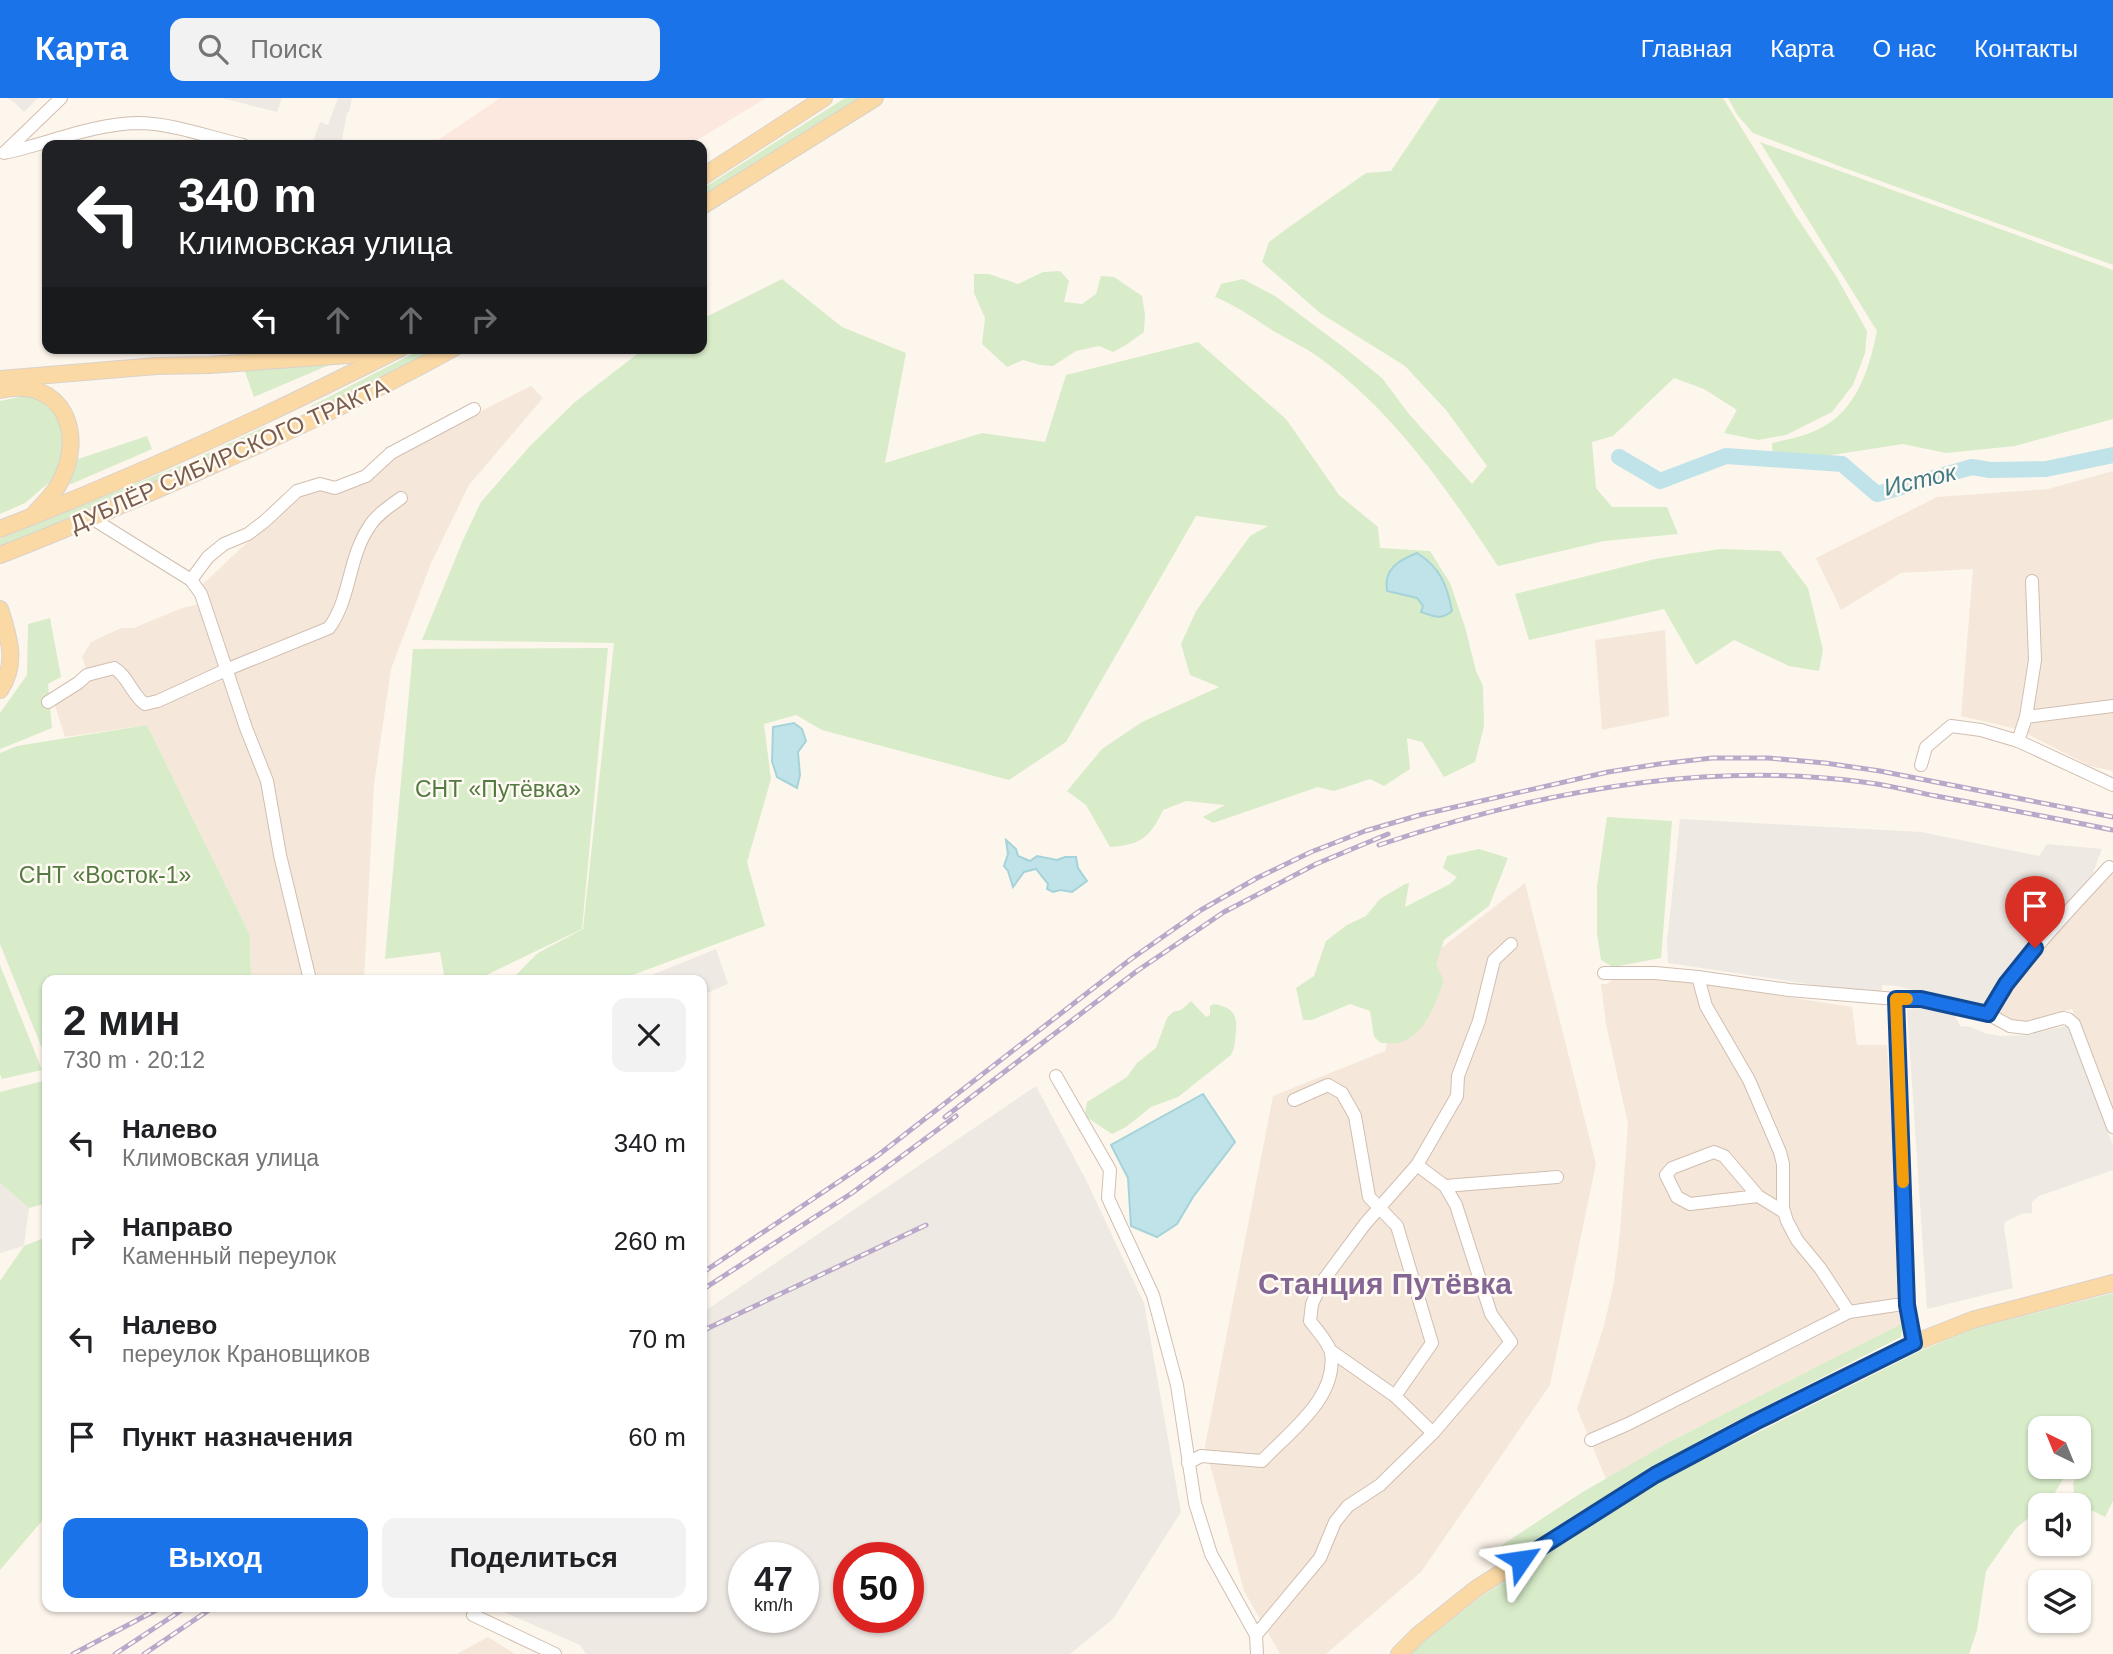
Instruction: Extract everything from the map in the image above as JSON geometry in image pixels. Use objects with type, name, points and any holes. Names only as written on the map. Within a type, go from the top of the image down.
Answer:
[{"type":"main road","points":[[707,174],[824,98]]},
{"type":"main road","points":[[707,203],[875,98]]},
{"type":"main road","points":[[0,379],[354,354]]},
{"type":"main road","name":"ДУБЛЁР СИБИРСКОГО ТРАКТА","points":[[0,529],[211,440],[389,354]]},
{"type":"main road","name":"ДУБЛЁР СИБИРСКОГО ТРАКТА","points":[[0,555],[93,519],[342,406],[442,354]]},
{"type":"main road","points":[[0,390],[22,387],[42,392],[59,405],[69,425],[71,450],[59,484],[31,517]]},
{"type":"main road","points":[[0,609],[9,636],[12,662],[0,690]]},
{"type":"main road","points":[[1399,1654],[1418,1635],[1477,1588],[1655,1475],[1755,1422],[1914,1343],[1972,1320],[2113,1283]]},
{"type":"street","points":[[2,155],[61,98]]},
{"type":"street","points":[[58,140],[136,123],[164,125],[223,140]]},
{"type":"street","points":[[2,155],[42,144]]},
{"type":"street","points":[[188,577],[224,544],[248,534],[265,521],[296,491],[320,484],[335,488],[366,476],[391,453],[474,408]]},
{"type":"street","points":[[48,702],[87,675],[114,668],[120,671],[138,699],[145,704],[158,701],[329,628],[338,616],[357,550],[370,525],[401,498]]},
{"type":"street","points":[[93,519],[188,577],[201,594],[267,782],[280,855],[309,975]]},
{"type":"street","points":[[2018,741],[2026,717],[2035,660],[2032,581]]},
{"type":"street","points":[[2026,717],[2113,706]]},
{"type":"street","points":[[1921,765],[1926,747],[1951,726],[1981,730],[2018,741],[2113,785]]},
{"type":"street","points":[[1988,1014],[2006,984],[2035,948],[2109,867]]},
{"type":"street","points":[[1433,1433],[1395,1396],[1331,1351],[1310,1321],[1311,1304],[1322,1282],[1345,1249],[1417,1165],[1457,1096],[1458,1076],[1479,1021],[1494,960],[1511,944]]},
{"type":"street","points":[[1604,973],[1655,973],[1789,990],[1921,999],[1988,1014],[2010,1026],[2027,1028],[2068,1019],[2074,1024],[2112,1123]]},
{"type":"street","points":[[1698,977],[1706,1006],[1749,1080],[1780,1152],[1783,1164],[1784,1212],[1797,1240],[1820,1268],[1849,1312]]},
{"type":"street","points":[[1896,999],[1907,1305],[1914,1343]]},
{"type":"street","points":[[1056,1076],[1110,1170],[1108,1198],[1153,1295],[1177,1385],[1195,1503],[1211,1554],[1256,1635],[1257,1654]]},
{"type":"street","points":[[1294,1100],[1328,1085],[1342,1093],[1356,1116],[1369,1197],[1396,1226],[1432,1343],[1395,1396]]},
{"type":"street","points":[[1758,1196],[1690,1204],[1677,1197],[1666,1175],[1672,1168],[1719,1152],[1758,1196],[1784,1212]]},
{"type":"street","points":[[1256,1635],[1320,1558],[1335,1521],[1348,1506],[1380,1485],[1433,1433],[1511,1342],[1491,1314],[1456,1205],[1445,1186],[1417,1165]]},
{"type":"street","points":[[1445,1186],[1557,1177]]},
{"type":"street","points":[[1591,1440],[1628,1424],[1849,1312],[1907,1305]]},
{"type":"street","points":[[1188,1464],[1201,1456],[1262,1461],[1312,1411],[1329,1382],[1331,1351]]},
{"type":"street","points":[[473,1615],[555,1654]]},
{"type":"shaded area","points":[[7,98],[38,98],[24,112]]},
{"type":"shaded area","points":[[222,98],[282,98],[277,112]]},
{"type":"shaded area","points":[[338,98],[352,98],[342,140],[314,140],[320,122],[328,125]]},
{"type":"shaded area","points":[[500,98],[766,98],[697,140],[438,140]]},
{"type":"shaded area","points":[[531,386],[543,398],[469,485],[431,563],[391,669],[374,784],[364,975],[251,975],[250,935],[147,725],[65,737],[54,703],[90,680],[82,657],[91,642],[121,628],[134,628],[182,608],[210,601],[202,585],[298,495],[318,486],[338,494],[376,473],[398,453]]},
{"type":"shaded area","points":[[2113,471],[2113,771],[2090,766],[2017,729],[1961,716],[1973,569],[1901,573],[1841,610],[1816,558],[1937,497],[2048,489]]},
{"type":"shaded area","points":[[1665,630],[1669,716],[1602,730],[1595,640]]},
{"type":"shaded area","points":[[1680,819],[1921,832],[2039,856],[2047,844],[2102,849],[2090,881],[1982,1007],[1897,986],[1882,985],[1881,995],[1668,963],[1667,942]]},
{"type":"shaded area","points":[[2109,873],[2113,874],[2113,1118],[2072,1009],[2027,1022],[2011,1022],[2000,1013],[2017,979]]},
{"type":"shaded area","points":[[1525,883],[1596,1164],[1550,1385],[1421,1572],[1326,1654],[1280,1654],[1244,1591],[1205,1446],[1273,1096],[1385,1051],[1403,978]]},
{"type":"shaded area","points":[[716,949],[728,984],[707,993],[707,975],[651,975]]},
{"type":"shaded area","points":[[1660,977],[1852,1007],[1857,1045],[1887,1045],[1903,1323],[1671,1441],[1606,1479],[1577,1409],[1604,1326],[1614,1282],[1628,1124],[1606,1024],[1601,984],[1612,980]]},
{"type":"shaded area","points":[[1940,1006],[1953,1011],[1960,1026],[1999,1036],[2029,1035],[2069,1025],[2113,1146],[2113,1170],[2039,1196],[2032,1202],[2032,1213],[2021,1214],[2005,1222],[2013,1288],[1927,1309],[1907,1009]]},
{"type":"shaded area","points":[[1036,1086],[1086,1180],[1144,1303],[1181,1512],[1113,1619],[1070,1654],[586,1654],[580,1645],[504,1612],[707,1612],[707,1310]]},
{"type":"shaded area","points":[[0,1183],[29,1208],[24,1246],[0,1253]]},
{"type":"shaded area","points":[[488,1637],[515,1654],[457,1654]]},
{"type":"green space","points":[[845,98],[862,98],[707,196],[707,186]]},
{"type":"green space","points":[[1440,98],[1723,98],[1836,276],[1867,331],[1865,353],[1853,385],[1832,412],[1786,435],[1758,440],[1724,433],[1737,410],[1704,389],[1674,378],[1613,436],[1592,442],[1596,488],[1612,507],[1667,507],[1678,534],[1604,541],[1498,566],[1417,452],[1345,377],[1317,356],[1215,297],[1221,284],[1243,279],[1275,296],[1382,378],[1409,414],[1472,484],[1487,466],[1446,410],[1405,366],[1320,313],[1262,262],[1269,242],[1292,225],[1366,173],[1391,171]]},
{"type":"green space","points":[[1728,98],[2113,98],[2113,265],[1753,133],[1738,116]]},
{"type":"green space","points":[[1760,142],[2113,270],[2113,419],[2015,446],[1946,453],[1903,444],[1773,464],[1772,443],[1805,435],[1825,426],[1849,405],[1864,378],[1877,331]]},
{"type":"green space","points":[[1060,271],[1069,281],[1064,302],[1082,304],[1096,294],[1101,276],[1114,277],[1142,296],[1144,332],[1113,352],[1099,346],[1076,351],[1053,366],[1023,360],[1007,367],[982,344],[985,318],[974,293],[974,274],[989,274],[1018,284],[1043,272]]},
{"type":"green space","points":[[782,279],[842,327],[906,353],[885,463],[982,433],[1045,442],[1066,375],[1198,342],[1286,419],[1339,495],[1378,527],[1380,548],[1430,551],[1450,583],[1483,686],[1484,726],[1475,762],[1444,777],[1422,742],[1407,738],[1410,769],[1384,786],[1370,779],[1334,791],[1318,787],[1213,823],[1203,817],[1225,805],[1186,801],[1163,810],[1153,827],[1137,842],[1110,847],[1086,805],[1067,791],[1102,749],[1142,722],[1219,687],[1190,675],[1181,644],[1196,611],[1250,536],[1268,526],[1196,516],[1066,742],[1009,780],[822,730],[796,715],[764,724],[771,779],[747,862],[765,926],[633,975],[516,975],[538,953],[583,929],[614,643],[422,640],[481,502],[530,446],[575,402],[637,354],[707,354],[707,316]],"holes":[[[1430,561],[1447,588],[1452,611],[1436,618],[1421,612],[1423,606],[1417,598],[1388,591]]]},
{"type":"green space","points":[[412,354],[431,354],[315,412],[311,406]]},
{"type":"green space","points":[[329,365],[254,397],[244,369]]},
{"type":"green space","points":[[23,396],[39,399],[52,407],[62,427],[65,452],[52,480],[25,503],[0,514],[0,401]]},
{"type":"green space","points":[[266,426],[269,433],[0,549],[0,539],[186,463]]},
{"type":"green space","points":[[147,436],[152,449],[69,485],[78,459]]},
{"type":"green space","points":[[1720,549],[1780,551],[1808,588],[1823,650],[1819,671],[1789,666],[1734,640],[1696,665],[1664,609],[1529,640],[1515,594],[1655,559]]},
{"type":"green space","points":[[50,618],[61,677],[48,684],[52,728],[0,749],[0,713],[27,675],[28,624]]},
{"type":"green space","name":"СНТ «Путёвка»","points":[[608,648],[582,929],[486,975],[444,975],[440,952],[385,959],[413,649]]},
{"type":"green space","name":"СНТ «Восток-1»","points":[[147,725],[250,935],[251,975],[42,975],[42,1049],[0,944],[0,753],[17,746]]},
{"type":"green space","points":[[1607,817],[1672,821],[1661,958],[1613,967],[1601,960],[1597,933],[1597,887]]},
{"type":"green space","points":[[1479,849],[1508,858],[1489,906],[1444,940],[1436,964],[1444,981],[1428,1018],[1415,1034],[1398,1043],[1381,1043],[1374,1037],[1370,1011],[1350,1004],[1312,1020],[1303,1020],[1296,988],[1314,976],[1326,941],[1347,925],[1366,916],[1380,899],[1405,884],[1409,883],[1405,907],[1450,884],[1457,877],[1443,868],[1447,856]]},
{"type":"green space","points":[[0,965],[42,1070],[2,1079],[0,1074]]},
{"type":"green space","points":[[1191,1001],[1206,1017],[1210,1015],[1210,1006],[1214,1004],[1232,1012],[1236,1025],[1235,1044],[1231,1055],[1178,1097],[1151,1107],[1126,1127],[1112,1134],[1085,1116],[1087,1102],[1127,1077],[1137,1063],[1156,1048],[1167,1018]]},
{"type":"green space","points":[[42,1081],[42,1204],[29,1208],[0,1183],[0,1092]]},
{"type":"green space","points":[[42,1239],[42,1521],[0,1570],[0,1281],[24,1246]]},
{"type":"green space","points":[[2113,1293],[2113,1501],[2105,1517],[2091,1510],[2091,1493],[2074,1493],[2075,1479],[2091,1479],[2091,1416],[2028,1416],[2028,1479],[2063,1479],[2055,1493],[2028,1493],[2028,1518],[2016,1528],[1986,1571],[1977,1630],[1969,1654],[1411,1654],[1482,1596],[1659,1482],[1918,1352],[1973,1329]]},
{"type":"green space","points":[[1903,1323],[1901,1337],[1719,1430],[1634,1479],[1508,1559],[1499,1547],[1581,1493],[1671,1441]]},
{"type":"water","points":[[1417,553],[1431,564],[1445,585],[1452,611],[1444,616],[1437,617],[1421,612],[1423,606],[1417,598],[1387,591],[1386,583],[1390,571],[1404,559]]},
{"type":"water","points":[[794,723],[802,729],[806,741],[798,752],[800,775],[797,788],[777,777],[772,761],[773,727]]},
{"type":"water","points":[[1006,840],[1016,849],[1018,856],[1030,861],[1037,856],[1057,860],[1076,857],[1078,868],[1087,881],[1072,892],[1053,892],[1047,889],[1048,884],[1036,869],[1024,872],[1013,887],[1004,866],[1008,854]]},
{"type":"water","points":[[1203,1094],[1235,1142],[1193,1197],[1177,1224],[1157,1237],[1131,1226],[1128,1178],[1111,1145]]},
{"type":"waterway","name":"Исток","points":[[1619,457],[1660,481],[1726,456],[1842,464],[1877,494],[1972,467],[1990,470],[2046,469],[2113,455]]},
{"type":"railway","points":[[707,1270],[877,1156],[1131,959],[1201,910],[1257,878],[1311,852],[1365,831],[1420,815],[1608,772],[1712,758],[1768,758],[1880,771],[2113,817]]},
{"type":"railway","points":[[1379,845],[1437,826],[1557,796],[1618,786],[1740,775],[1802,776],[1872,783],[2113,830]]},
{"type":"railway","points":[[945,1117],[1137,971],[1224,912],[1316,864],[1388,834]]},
{"type":"railway","points":[[707,1287],[852,1193],[956,1116]]},
{"type":"railway","points":[[707,1329],[926,1225]]},
{"type":"railway","points":[[73,1654],[153,1612]]},
{"type":"railway","points":[[115,1654],[179,1612]]},
{"type":"railway","points":[[144,1654],[206,1612]]},
{"type":"slow traffic","points":[[1903,1182],[1896,999],[1907,999]]},
{"type":"district","name":"Станция Путёвка","points":[[1385,1284]]},
{"type":"route","points":[[1521,1560],[1655,1475],[1914,1343],[1907,1305],[1896,999],[1921,999],[1988,1014],[2006,984],[2035,948]]}]
